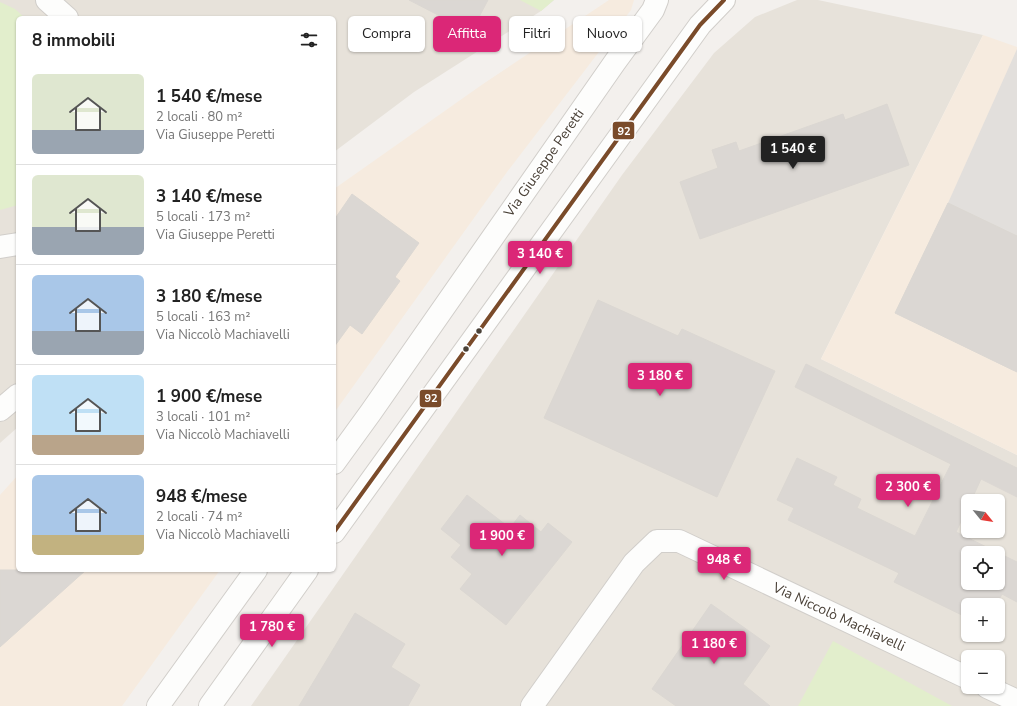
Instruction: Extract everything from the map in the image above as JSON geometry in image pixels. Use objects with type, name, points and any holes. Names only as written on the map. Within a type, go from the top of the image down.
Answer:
[{"type":"street","points":[[47,0],[65,16]]},
{"type":"street","points":[[336,529],[700,25],[724,0]]},
{"type":"street","name":"Via Giuseppe Peretti","points":[[336,460],[615,62],[653,3]]},
{"type":"street","points":[[0,247],[16,244]]},
{"type":"street","points":[[0,410],[16,397]]},
{"type":"street","name":"Via Niccolò Machiavelli","points":[[532,706],[634,563],[657,541],[679,541],[961,675]]},
{"type":"street","points":[[158,706],[255,572]]},
{"type":"street","points":[[210,706],[306,572]]},
{"type":"street","points":[[1002,694],[1017,701]]},
{"type":"shaded area","points":[[0,0],[554,0],[533,16],[509,16],[509,31],[501,37],[501,16],[433,16],[433,52],[477,52],[414,92],[336,150],[336,16],[16,16],[16,429],[0,443]]},
{"type":"shaded area","points":[[609,0],[634,0],[631,10],[626,16],[585,16]]},
{"type":"shaded area","points":[[797,0],[818,0],[983,35],[821,359],[1017,455],[1017,706],[251,706],[622,175],[714,53],[755,17]]},
{"type":"shaded area","points":[[573,24],[573,52],[599,52],[507,172],[336,410],[336,188],[531,52],[565,52],[565,29]]},
{"type":"shaded area","points":[[983,35],[1017,47],[1017,455],[821,359]]},
{"type":"shaded area","points":[[1017,49],[1017,365],[1014,371],[895,313],[948,203]]},
{"type":"shaded area","points":[[16,477],[16,572],[219,572],[122,706],[0,706],[0,495]]},
{"type":"green space","points":[[520,0],[554,0],[541,11]]},
{"type":"green space","points":[[0,2],[15,9],[23,16],[16,16],[16,206],[0,210]]},
{"type":"green space","points":[[833,641],[952,706],[798,706]]},
{"type":"building","points":[[409,0],[488,0],[480,16],[440,16]]},
{"type":"building","points":[[887,104],[909,165],[700,239],[680,182],[718,168],[712,150],[736,142],[739,151],[843,114],[845,120]]},
{"type":"building","points":[[352,194],[419,243],[395,277],[400,281],[362,334],[350,325],[336,344],[336,217]]},
{"type":"building","points":[[948,203],[1017,236],[1017,372],[895,313]]},
{"type":"building","points":[[598,300],[678,336],[682,329],[775,371],[717,497],[544,418]]},
{"type":"building","points":[[806,364],[1017,468],[1017,497],[981,479],[974,494],[961,494],[961,522],[956,532],[961,534],[961,538],[968,538],[984,546],[961,546],[961,590],[1005,590],[1005,556],[1017,562],[1017,602],[1002,594],[1000,598],[961,598],[961,615],[894,582],[899,573],[788,520],[794,508],[777,500],[797,458],[837,477],[833,485],[861,499],[857,508],[915,536],[951,464],[795,387]]},
{"type":"building","points":[[467,495],[510,528],[520,515],[541,532],[548,523],[572,542],[506,625],[460,589],[472,574],[451,557],[461,545],[441,529]]},
{"type":"building","points":[[0,570],[16,570],[16,572],[84,572],[0,647]]},
{"type":"building","points":[[711,604],[770,646],[743,684],[770,706],[676,706],[652,689]]},
{"type":"building","points":[[355,613],[405,644],[391,667],[420,685],[408,706],[299,706]]},
{"type":"transit line","name":"92","points":[[336,529],[700,25],[724,0]]}]
